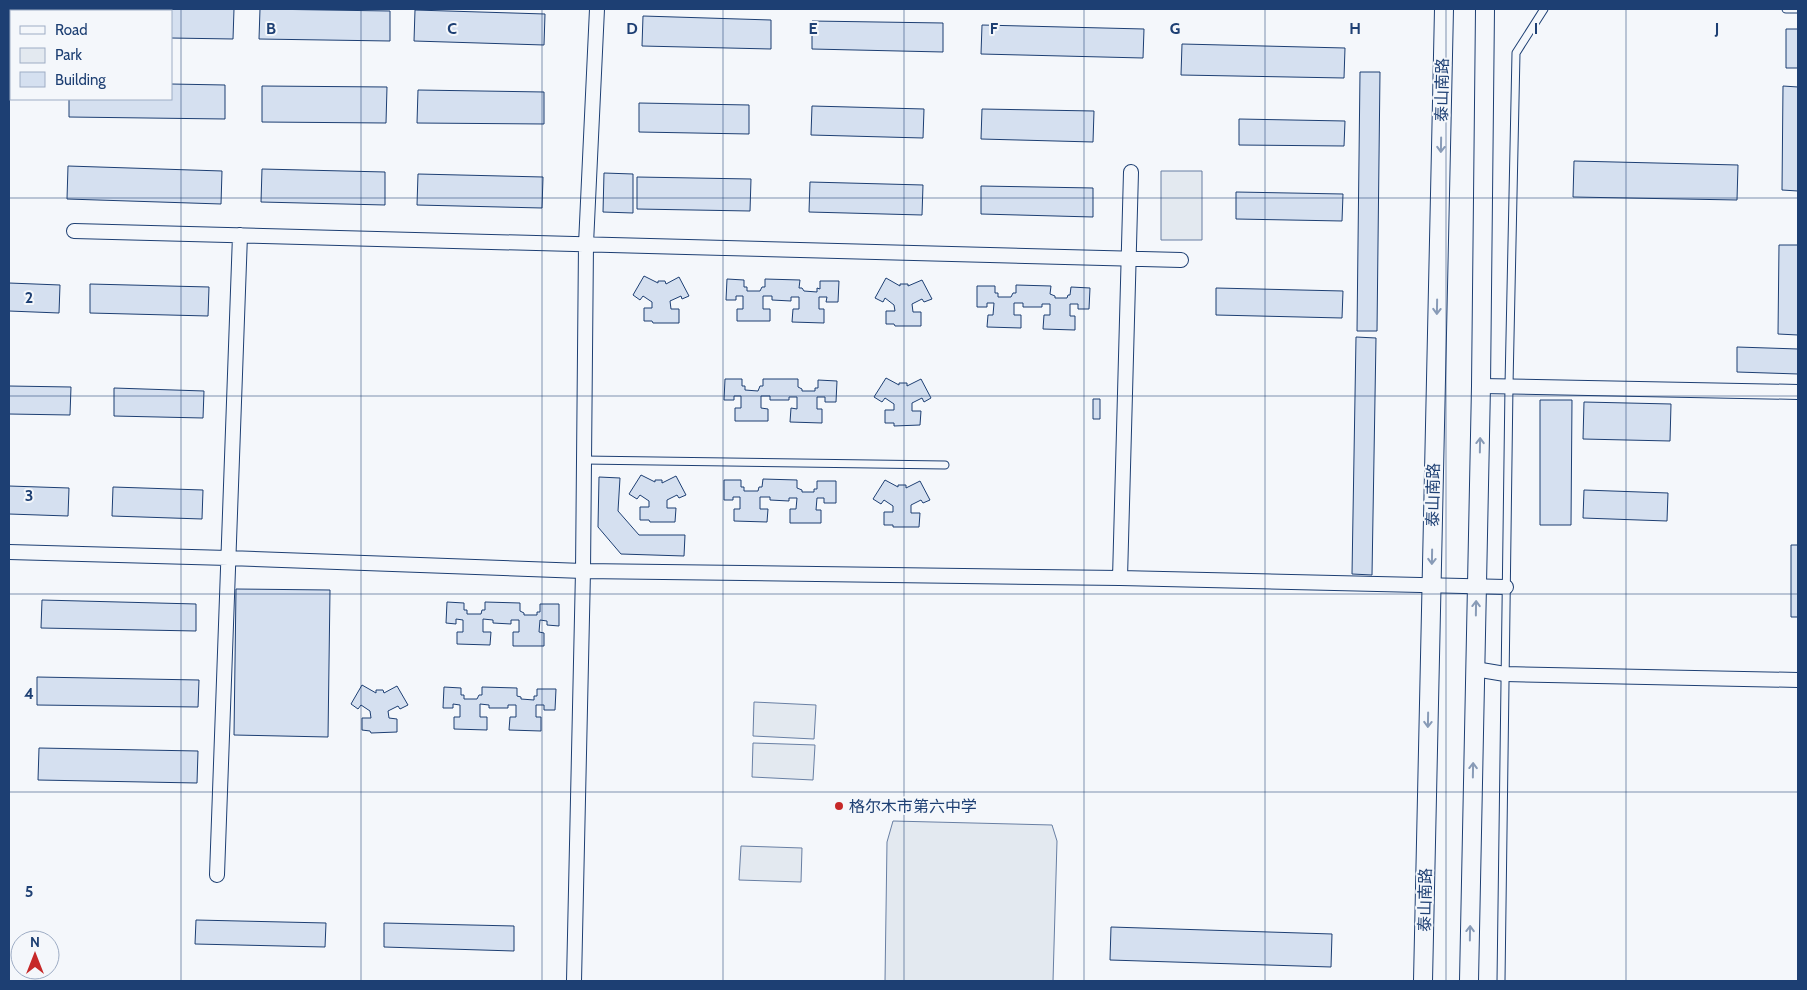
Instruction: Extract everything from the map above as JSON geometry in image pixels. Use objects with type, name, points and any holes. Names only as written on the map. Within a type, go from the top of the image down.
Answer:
[{"type":"street","points":[[574,981],[584,571],[586,244],[597,9]]},
{"type":"street","name":"泰山南路","points":[[1423,981],[1444,9]]},
{"type":"street","points":[[1469,981],[1481,386],[1485,9]]},
{"type":"street","points":[[1120,578],[1131,172]]},
{"type":"street","points":[[74,231],[1181,260]]},
{"type":"street","points":[[217,875],[240,235]]},
{"type":"street","points":[[1481,386],[1509,385],[1798,392]]},
{"type":"street","points":[[9,552],[584,571],[1120,578],[1506,586]]},
{"type":"street","points":[[1475,669],[1505,674],[1798,680]]},
{"type":"lane","points":[[1501,981],[1509,385],[1516,53],[1544,9]]},
{"type":"lane","points":[[1786,9],[1798,9]]},
{"type":"lane","points":[[584,460],[945,466]]},
{"type":"green space","points":[[1161,171],[1202,171],[1202,240],[1161,240]]},
{"type":"green space","points":[[754,702],[816,705],[814,739],[753,736]]},
{"type":"green space","points":[[753,743],[815,745],[813,780],[752,777]]},
{"type":"green space","points":[[893,821],[1052,825],[1057,841],[1053,981],[885,981],[887,842]]},
{"type":"green space","points":[[741,846],[802,848],[801,882],[739,880]]},
{"type":"building","points":[[234,9],[233,39],[172,38],[172,10],[70,10]]},
{"type":"building","points":[[260,9],[390,11],[390,41],[259,39]]},
{"type":"building","points":[[415,10],[545,14],[544,45],[414,41]]},
{"type":"building","points":[[643,16],[771,20],[771,49],[642,46]]},
{"type":"building","points":[[812,21],[943,23],[943,52],[812,49]]},
{"type":"building","points":[[982,25],[1144,29],[1143,58],[981,54]]},
{"type":"building","points":[[1786,29],[1798,29],[1798,68],[1786,68]]},
{"type":"building","points":[[1182,44],[1345,48],[1344,78],[1181,75]]},
{"type":"building","points":[[1360,72],[1380,72],[1377,331],[1357,331]]},
{"type":"building","points":[[172,84],[225,85],[225,119],[69,117],[69,100],[172,100]]},
{"type":"building","points":[[262,86],[387,87],[386,123],[262,122]]},
{"type":"building","points":[[1783,86],[1798,87],[1798,191],[1782,190]]},
{"type":"building","points":[[418,90],[544,92],[544,124],[417,123]]},
{"type":"building","points":[[639,103],[749,105],[749,134],[639,132]]},
{"type":"building","points":[[812,106],[924,109],[923,138],[811,135]]},
{"type":"building","points":[[982,109],[1094,111],[1093,142],[981,139]]},
{"type":"building","points":[[1239,119],[1345,121],[1344,146],[1239,145]]},
{"type":"building","points":[[1574,161],[1738,165],[1737,200],[1573,197]]},
{"type":"building","points":[[68,166],[222,171],[221,204],[67,199]]},
{"type":"building","points":[[262,169],[385,172],[385,205],[261,202]]},
{"type":"building","points":[[604,173],[633,174],[633,213],[603,212]]},
{"type":"building","points":[[418,174],[543,177],[542,208],[417,205]]},
{"type":"building","points":[[637,177],[751,179],[750,211],[637,209]]},
{"type":"building","points":[[810,182],[923,185],[922,215],[809,212]]},
{"type":"building","points":[[981,186],[1093,188],[1093,217],[981,214]]},
{"type":"building","points":[[1236,192],[1343,194],[1342,221],[1236,219]]},
{"type":"building","points":[[1779,245],[1798,245],[1798,335],[1778,334]]},
{"type":"building","points":[[644,276],[658,283],[658,281],[665,281],[666,284],[679,277],[689,296],[682,299],[681,296],[670,301],[671,309],[679,309],[679,323],[644,321],[644,308],[652,308],[652,302],[643,296],[640,300],[633,295]]},
{"type":"building","points":[[886,278],[900,286],[900,284],[908,284],[908,286],[922,280],[932,299],[924,302],[922,299],[912,304],[913,312],[921,312],[921,326],[886,324],[886,311],[895,311],[894,305],[885,298],[883,302],[875,298]]},
{"type":"building","points":[[727,279],[744,280],[744,287],[747,287],[747,291],[760,291],[762,287],[765,287],[765,279],[800,280],[799,288],[802,288],[804,291],[817,292],[817,288],[820,289],[820,281],[839,281],[838,302],[826,302],[827,297],[819,297],[819,309],[824,309],[824,323],[792,322],[793,309],[799,309],[799,297],[791,297],[791,301],[772,300],[772,296],[763,296],[763,309],[770,309],[770,321],[737,321],[737,309],[743,309],[743,296],[736,296],[736,300],[726,300]]},
{"type":"building","points":[[9,283],[60,285],[59,313],[9,311]]},
{"type":"building","points":[[90,284],[209,287],[208,316],[90,313]]},
{"type":"building","points":[[1016,285],[1051,286],[1050,294],[1055,296],[1055,298],[1067,298],[1070,295],[1071,287],[1090,288],[1089,309],[1078,309],[1078,304],[1070,304],[1070,316],[1075,316],[1075,330],[1043,329],[1044,315],[1050,315],[1050,304],[1042,304],[1042,307],[1023,307],[1023,303],[1014,303],[1014,315],[1021,315],[1021,328],[987,327],[988,315],[993,315],[994,303],[987,303],[987,307],[977,307],[977,286],[995,286],[995,293],[998,293],[998,297],[1011,297],[1013,293],[1016,293]]},
{"type":"building","points":[[1216,288],[1343,291],[1342,318],[1216,315]]},
{"type":"building","points":[[1356,337],[1376,338],[1372,575],[1352,574]]},
{"type":"building","points":[[1737,347],[1798,349],[1798,374],[1737,372]]},
{"type":"building","points":[[886,378],[899,385],[899,383],[907,383],[907,386],[921,379],[931,398],[924,402],[922,398],[912,403],[912,411],[921,411],[920,425],[894,426],[894,423],[885,423],[885,410],[894,410],[894,404],[885,398],[882,402],[874,397]]},
{"type":"building","points":[[725,379],[742,379],[742,386],[745,386],[745,390],[758,391],[760,386],[763,386],[763,379],[798,379],[798,387],[802,391],[815,391],[815,388],[818,388],[818,380],[837,381],[836,402],[825,402],[825,397],[817,397],[817,409],[822,409],[822,423],[790,422],[791,408],[797,409],[797,397],[789,397],[789,400],[770,400],[770,396],[761,396],[761,408],[768,409],[768,421],[735,421],[735,408],[741,408],[741,396],[734,396],[734,400],[724,400]]},
{"type":"building","points":[[9,386],[71,387],[70,415],[9,414]]},
{"type":"building","points":[[114,388],[204,391],[203,418],[114,416]]},
{"type":"building","points":[[1093,399],[1100,399],[1100,419],[1093,419]]},
{"type":"building","points":[[1540,400],[1572,400],[1571,525],[1540,525]]},
{"type":"building","points":[[1584,402],[1671,404],[1670,441],[1583,439]]},
{"type":"building","points":[[641,475],[655,482],[655,480],[662,480],[662,483],[676,476],[686,495],[679,498],[677,495],[667,500],[667,508],[676,508],[675,522],[640,520],[640,507],[649,507],[649,501],[640,495],[637,499],[629,494]]},
{"type":"building","points":[[599,477],[620,478],[618,511],[639,535],[685,535],[684,556],[621,554],[598,527]]},
{"type":"building","points":[[763,479],[797,480],[797,488],[802,490],[802,492],[814,492],[814,489],[817,489],[817,481],[836,481],[836,503],[824,503],[824,498],[817,498],[816,510],[821,510],[821,523],[790,523],[790,509],[796,509],[797,498],[789,498],[789,501],[770,500],[770,497],[760,497],[760,509],[768,509],[767,522],[734,521],[734,509],[740,509],[740,497],[733,497],[733,500],[724,500],[724,480],[741,480],[741,487],[744,487],[744,491],[758,491],[759,487],[762,487]]},
{"type":"building","points":[[885,480],[898,487],[898,485],[906,485],[906,488],[920,481],[930,500],[923,503],[921,500],[911,505],[911,513],[920,513],[919,527],[884,525],[884,512],[893,512],[893,506],[884,500],[881,504],[873,499]]},
{"type":"building","points":[[9,486],[69,488],[68,516],[9,514]]},
{"type":"building","points":[[113,487],[203,490],[202,519],[112,516]]},
{"type":"building","points":[[1584,490],[1668,493],[1667,521],[1583,518]]},
{"type":"building","points":[[1791,545],[1798,545],[1798,617],[1791,617]]},
{"type":"building","points":[[236,589],[330,590],[328,737],[234,735]]},
{"type":"building","points":[[42,600],[196,604],[196,631],[41,628]]},
{"type":"building","points":[[447,602],[464,603],[464,610],[467,610],[467,614],[481,614],[482,610],[485,610],[485,602],[520,603],[520,611],[524,615],[537,615],[537,612],[540,612],[540,604],[559,604],[559,626],[547,625],[547,621],[540,620],[539,632],[544,633],[544,646],[513,646],[513,632],[519,632],[519,620],[511,620],[511,624],[493,623],[493,620],[483,619],[483,632],[491,632],[490,645],[457,644],[457,632],[463,632],[463,620],[456,619],[456,624],[446,623]]},
{"type":"building","points":[[37,677],[199,680],[198,707],[37,705]]},
{"type":"building","points":[[362,685],[376,693],[376,690],[383,690],[384,693],[397,686],[408,705],[400,709],[398,706],[388,711],[389,718],[397,719],[397,732],[371,733],[370,731],[362,730],[362,718],[371,718],[370,711],[361,705],[358,709],[351,704]]},
{"type":"building","points":[[444,687],[461,688],[461,695],[464,695],[464,699],[477,699],[479,695],[482,695],[482,687],[517,688],[517,696],[521,697],[521,699],[534,700],[534,696],[537,696],[537,689],[556,689],[555,710],[544,710],[544,705],[536,705],[536,717],[541,717],[541,731],[509,730],[510,717],[516,717],[516,705],[508,705],[508,708],[489,708],[489,705],[480,704],[480,717],[487,717],[487,730],[454,729],[454,717],[460,717],[460,705],[453,704],[453,708],[443,708]]},
{"type":"building","points":[[39,748],[198,751],[197,783],[38,780]]},
{"type":"building","points":[[196,920],[326,923],[325,947],[195,944]]},
{"type":"building","points":[[384,923],[514,926],[514,951],[384,947]]},
{"type":"building","points":[[1111,927],[1332,934],[1331,967],[1110,960]]},
{"type":"place","name":"格尔木市第六中学","points":[[839,806]]}]
